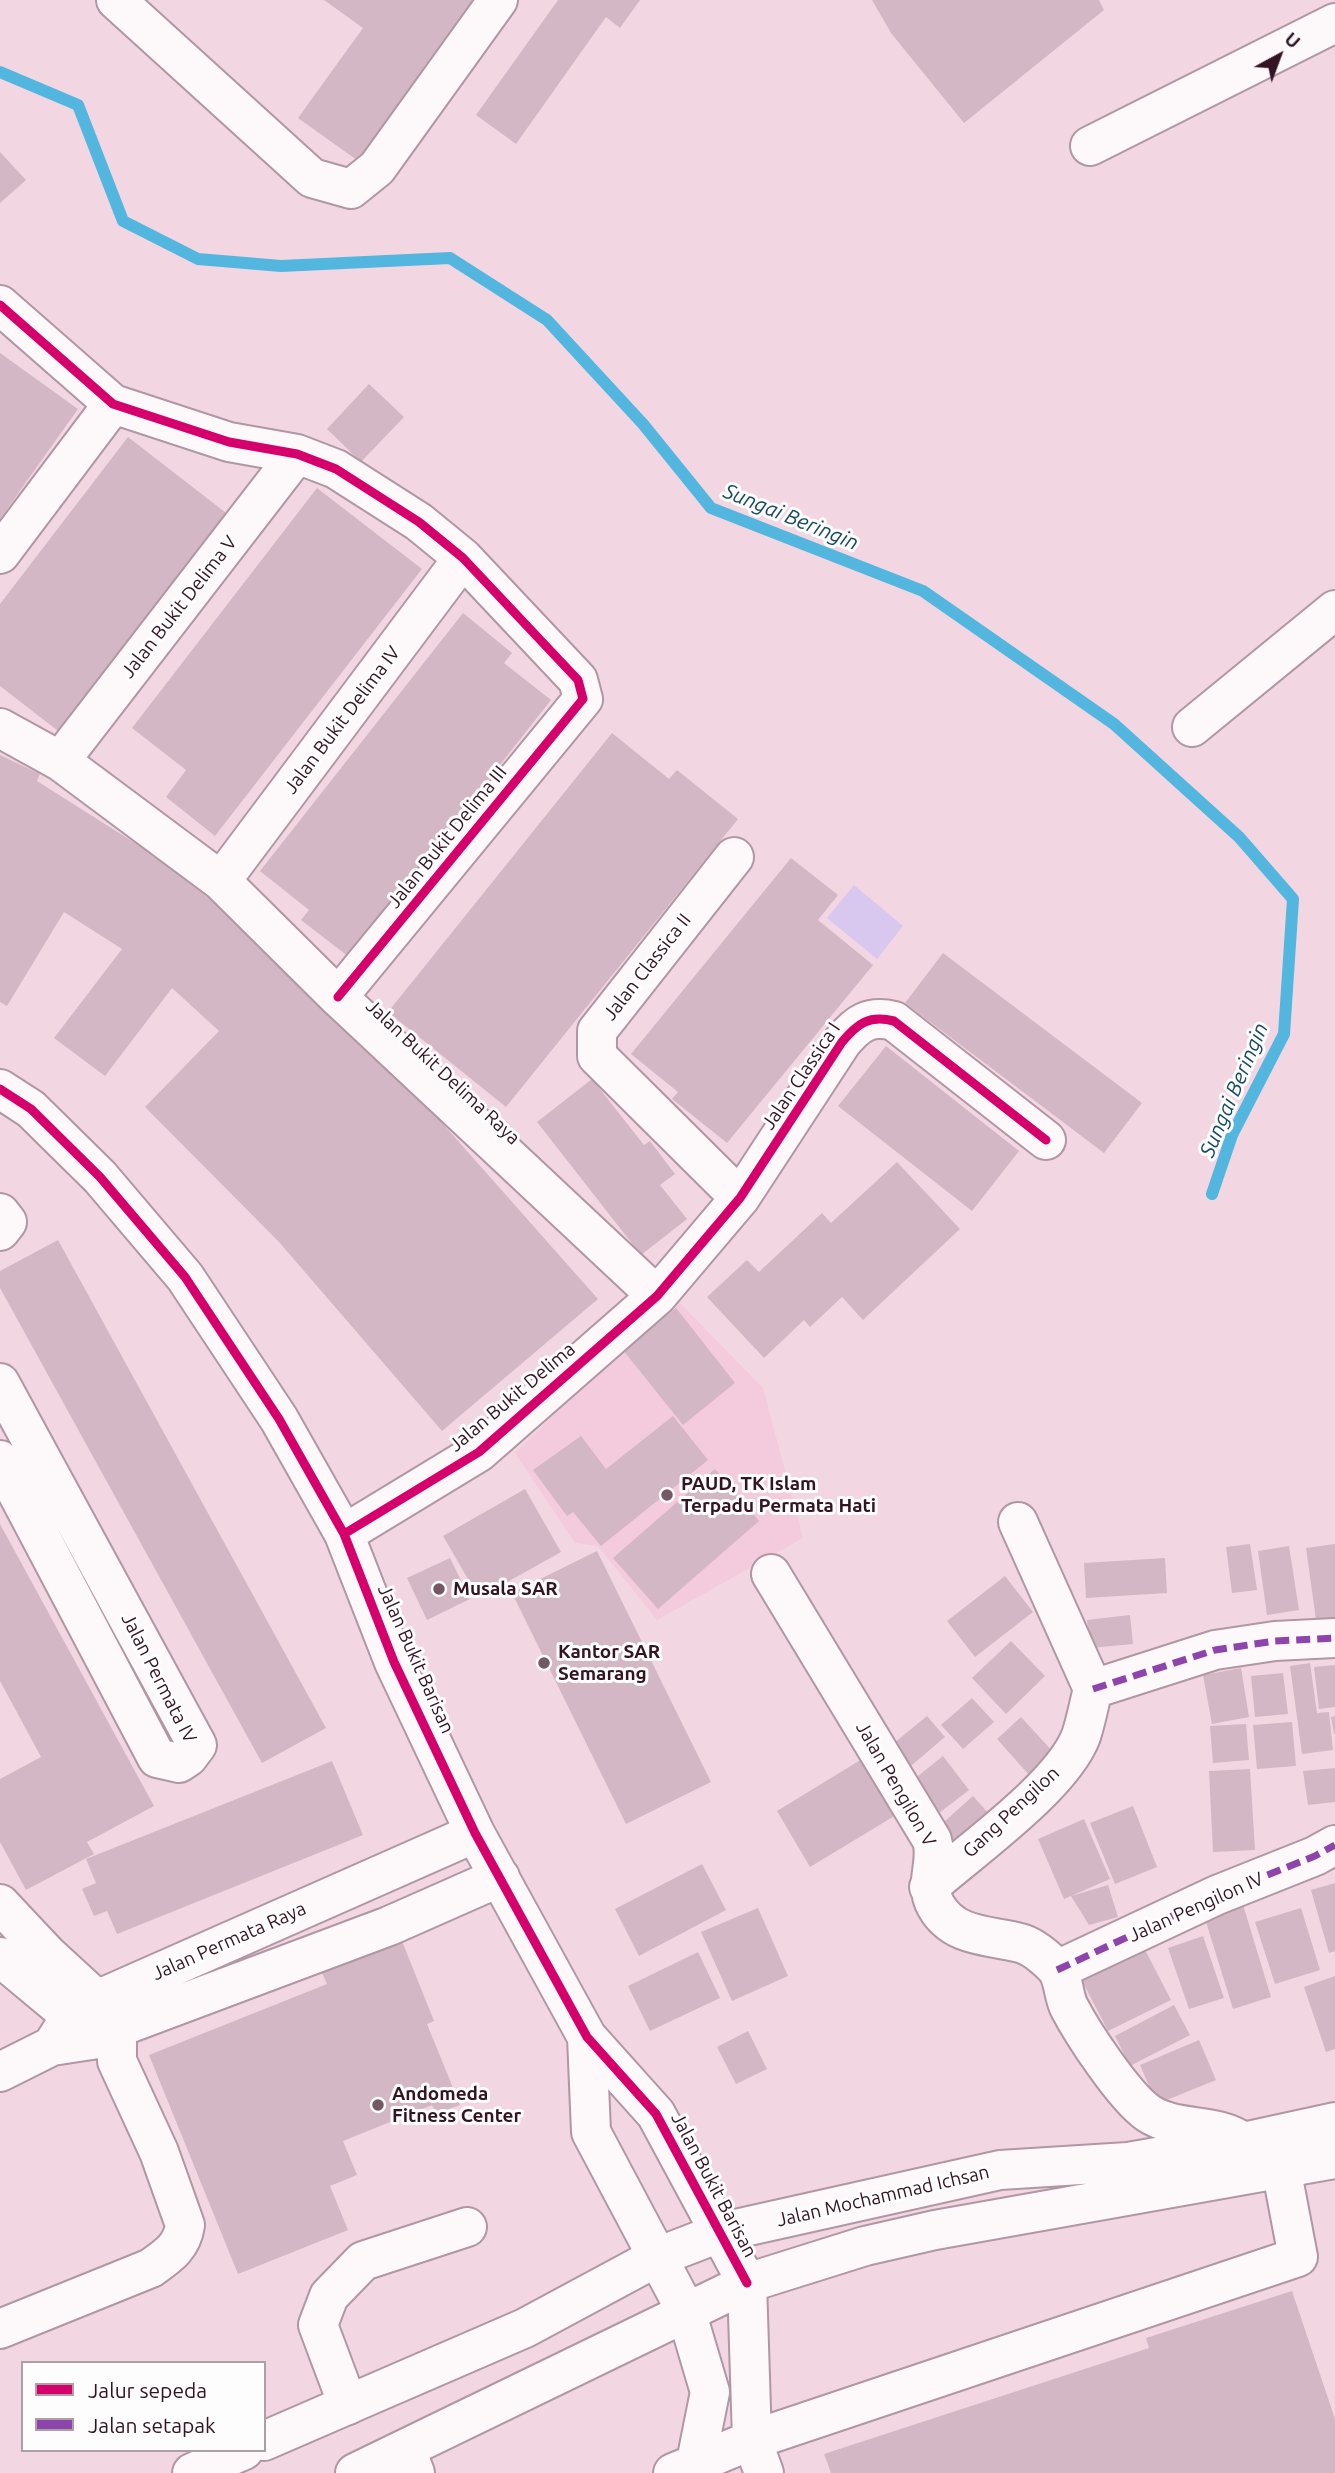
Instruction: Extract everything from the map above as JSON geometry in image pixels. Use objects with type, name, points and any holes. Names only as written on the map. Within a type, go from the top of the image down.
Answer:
[{"type":"street","points":[[116,0],[312,178],[351,189],[377,168],[498,0]]},
{"type":"street","points":[[1090,146],[1335,23]]},
{"type":"street","points":[[0,305],[113,404],[229,442],[297,454],[336,469],[419,522],[463,558]]},
{"type":"street","points":[[0,554],[113,404]]},
{"type":"street","name":"Jalan Bukit Delima V","points":[[60,761],[297,454]]},
{"type":"street","name":"Jalan Bukit Delima III","points":[[338,997],[583,698],[578,680],[568,668],[463,558]]},
{"type":"street","name":"Jalan Bukit Delima IV","points":[[221,881],[463,558]]},
{"type":"street","points":[[1192,727],[1335,610]]},
{"type":"street","name":"Jalan Bukit Delima Raya","points":[[0,728],[60,761],[221,881],[338,997],[657,1296]]},
{"type":"street","name":"Jalan Classica II","points":[[734,857],[597,1031],[594,1049],[597,1056],[740,1198]]},
{"type":"street","name":"Jalan Classica I","points":[[657,1296],[740,1198],[842,1042],[859,1023],[878,1017],[894,1021],[1046,1140]]},
{"type":"street","name":"Jalan Bukit Barisan","points":[[0,1089],[31,1110],[100,1177],[185,1277],[279,1419],[344,1534],[394,1662],[475,1833],[587,2038],[656,2114],[722,2232],[747,2283]]},
{"type":"street","name":"Jalan Bukit Delima","points":[[344,1534],[479,1452],[657,1296]]},
{"type":"street","name":"Jalan Permata IV","points":[[0,1383],[197,1745],[188,1757],[179,1763],[158,1758],[0,1460]]},
{"type":"street","points":[[36,1529],[72,1516]]},
{"type":"street","points":[[1018,1522],[1093,1689],[1214,1650],[1275,1641],[1335,1638]]},
{"type":"street","name":"Jalan Pengilon V","points":[[771,1574],[932,1840],[936,1851],[929,1887]]},
{"type":"street","name":"Gang Pengilon","points":[[929,1887],[1038,1792],[1068,1758],[1080,1737],[1093,1689]]},
{"type":"street","name":"Jalan Permata Raya","points":[[92,2032],[475,1833]]},
{"type":"street","name":"Jalan Pengilon IV","points":[[1058,1970],[1217,1895],[1315,1856],[1335,1845]]},
{"type":"street","name":"Jalan Permata Raya","points":[[0,2072],[92,2032],[389,1926],[500,1877]]},
{"type":"street","points":[[690,2469],[758,2457],[1298,2257],[1262,2155],[1230,2134],[1171,2123],[1149,2113],[1126,2090],[1069,2006],[1058,1970],[1023,1943],[976,1936],[955,1926],[936,1907],[929,1887]]},
{"type":"street","points":[[0,1904],[47,1954],[159,2152],[186,2225],[184,2237],[173,2253],[151,2268],[0,2329]]},
{"type":"street","points":[[0,1957],[92,2032]]},
{"type":"street","name":"Jalan Bukit Barisan","points":[[587,2038],[591,2132],[686,2311],[710,2392],[690,2469]]},
{"type":"street","name":"Jalan Mochammad Ichsan","points":[[355,2473],[411,2462],[686,2311],[747,2283],[865,2246],[1262,2155],[1335,2122]]},
{"type":"street","name":"Jalan Mochammad Ichsan","points":[[266,2440],[525,2328],[657,2257],[722,2232],[1000,2170],[1262,2155],[1335,2159]]},
{"type":"street","points":[[348,2405],[318,2325],[329,2296],[363,2261],[467,2227]]},
{"type":"street","points":[[747,2283],[758,2457]]},
{"type":"street","points":[[192,2473],[239,2452]]},
{"type":"shaded area","points":[[854,885],[903,926],[877,959],[827,918]]},
{"type":"shaded area","name":"PAUD, TK Islam Terpadu Permata Hati","points":[[674,1297],[763,1388],[803,1538],[657,1620],[598,1546],[575,1543],[515,1453]]},
{"type":"building","points":[[324,0],[480,0],[361,163],[298,118],[363,28]]},
{"type":"building","points":[[558,0],[640,0],[620,28],[606,17],[516,144],[476,115]]},
{"type":"building","points":[[872,0],[1099,0],[1104,10],[964,123],[891,33]]},
{"type":"building","points":[[0,152],[26,180],[0,203]]},
{"type":"building","points":[[0,353],[78,409],[0,519]]},
{"type":"building","points":[[369,384],[404,417],[361,462],[327,429]]},
{"type":"building","points":[[128,437],[230,516],[62,734],[0,686],[0,604]]},
{"type":"building","points":[[317,488],[422,569],[215,836],[166,797],[186,770],[132,728]]},
{"type":"building","points":[[463,613],[512,653],[504,663],[551,700],[349,957],[301,920],[309,910],[260,871]]},
{"type":"building","points":[[612,733],[669,779],[677,770],[738,819],[506,1107],[388,1012]]},
{"type":"building","points":[[0,755],[40,774],[37,781],[154,855],[244,926],[397,1072],[598,1299],[442,1431],[279,1242],[145,1107],[219,1031],[172,988],[105,1076],[54,1038],[122,949],[64,912],[7,1006],[0,1002]]},
{"type":"building","points":[[791,858],[838,895],[818,920],[873,965],[727,1143],[672,1099],[678,1092],[631,1054]]},
{"type":"building","points":[[943,953],[1142,1103],[1104,1153],[905,1003]]},
{"type":"building","points":[[886,1046],[1019,1151],[972,1211],[838,1106]]},
{"type":"building","points":[[592,1079],[644,1145],[650,1141],[675,1174],[660,1185],[687,1219],[641,1255],[537,1122]]},
{"type":"building","points":[[897,1162],[960,1229],[863,1320],[842,1297],[810,1327],[804,1320],[764,1358],[707,1297],[747,1260],[759,1272],[822,1213],[831,1223]]},
{"type":"building","points":[[58,1240],[326,1728],[262,1763],[0,1288],[0,1271]]},
{"type":"building","points":[[676,1308],[735,1383],[683,1425],[623,1350]]},
{"type":"building","points":[[673,1416],[708,1460],[601,1546],[573,1512],[567,1516],[533,1470],[581,1436],[606,1469]]},
{"type":"building","points":[[715,1469],[759,1521],[658,1609],[613,1558]]},
{"type":"building","points":[[525,1489],[561,1552],[479,1598],[443,1536]]},
{"type":"building","points":[[0,1524],[154,1806],[87,1842],[94,1854],[26,1890],[0,1842],[0,1779],[41,1757],[0,1681]]},
{"type":"building","points":[[1250,1544],[1257,1590],[1232,1593],[1226,1547]]},
{"type":"building","points":[[1335,1544],[1335,1625],[1317,1627],[1306,1548]]},
{"type":"building","points":[[1289,1546],[1299,1610],[1267,1615],[1258,1551]]},
{"type":"building","points":[[597,1551],[711,1782],[626,1824],[512,1593]]},
{"type":"building","name":"Musala SAR","points":[[450,1558],[470,1599],[427,1620],[407,1578]]},
{"type":"building","points":[[1165,1558],[1167,1593],[1086,1598],[1084,1563]]},
{"type":"building","points":[[1005,1576],[1033,1612],[975,1657],[947,1621]]},
{"type":"building","points":[[1130,1615],[1133,1644],[1090,1648],[1087,1620]]},
{"type":"building","points":[[1011,1641],[1045,1676],[1006,1714],[972,1678]]},
{"type":"building","points":[[1310,1663],[1317,1713],[1329,1712],[1333,1750],[1302,1754],[1290,1666]]},
{"type":"building","points":[[1335,1665],[1335,1707],[1319,1709],[1314,1667]]},
{"type":"building","points":[[1241,1668],[1249,1717],[1212,1724],[1203,1675]]},
{"type":"building","points":[[1283,1673],[1288,1714],[1255,1717],[1251,1676]]},
{"type":"building","points":[[972,1698],[994,1722],[963,1749],[941,1725]]},
{"type":"building","points":[[927,1716],[945,1737],[906,1770],[888,1748]]},
{"type":"building","points":[[1335,1716],[1335,1734],[1334,1734],[1331,1717]]},
{"type":"building","points":[[1021,1717],[1055,1754],[1030,1776],[997,1739]]},
{"type":"building","points":[[1292,1722],[1296,1766],[1257,1769],[1253,1725]]},
{"type":"building","points":[[1246,1724],[1249,1760],[1213,1763],[1210,1726]]},
{"type":"building","points":[[867,1756],[901,1812],[810,1867],[777,1811]]},
{"type":"building","points":[[943,1756],[969,1790],[934,1817],[908,1784]]},
{"type":"building","points":[[332,1761],[363,1835],[117,1934],[107,1911],[94,1916],[82,1889],[96,1883],[86,1859]]},
{"type":"building","points":[[1335,1768],[1335,1802],[1308,1805],[1303,1771]]},
{"type":"building","points":[[1250,1769],[1255,1850],[1213,1852],[1209,1771]]},
{"type":"building","points":[[973,1796],[989,1814],[952,1848],[935,1830]]},
{"type":"building","points":[[1133,1806],[1157,1867],[1115,1884],[1090,1823]]},
{"type":"building","points":[[1084,1819],[1110,1879],[1064,1899],[1038,1839]]},
{"type":"building","points":[[702,1864],[726,1910],[639,1956],[615,1909]]},
{"type":"building","points":[[1335,1883],[1335,1951],[1329,1953],[1311,1890]]},
{"type":"building","points":[[1108,1885],[1118,1917],[1089,1925],[1071,1896]]},
{"type":"building","points":[[1241,1898],[1271,1997],[1233,2009],[1202,1909]]},
{"type":"building","points":[[758,1908],[788,1976],[732,2001],[701,1932]]},
{"type":"building","points":[[1301,1908],[1320,1970],[1275,1984],[1255,1922]]},
{"type":"building","points":[[1203,1936],[1224,1998],[1189,2009],[1168,1948]]},
{"type":"building","points":[[402,1941],[434,2021],[427,2024],[460,2105],[436,2114],[432,2105],[343,2141],[357,2175],[330,2186],[348,2230],[238,2274],[149,2055],[327,1984],[322,1973]]},
{"type":"building","points":[[1142,1944],[1171,2000],[1108,2031],[1079,1975]]},
{"type":"building","points":[[698,1952],[720,1998],[650,2031],[628,1986]]},
{"type":"building","points":[[1335,1976],[1335,2049],[1326,2052],[1304,1987]]},
{"type":"building","points":[[1174,2005],[1190,2035],[1130,2066],[1115,2036]]},
{"type":"building","points":[[748,2031],[767,2069],[736,2084],[717,2047]]},
{"type":"building","points":[[1199,2040],[1216,2080],[1157,2104],[1140,2065]]},
{"type":"building","points":[[1292,2291],[1335,2419],[1335,2473],[831,2473],[824,2454],[1149,2348],[1146,2338]]},
{"type":"waterway","name":"Sungai Beringin","points":[[0,72],[78,105],[123,221],[198,259],[281,266],[450,258],[547,320],[643,424],[711,508],[923,591],[1114,724],[1239,837],[1293,899],[1284,1034],[1232,1135],[1212,1194]]},
{"type":"marked path","points":[[1093,1689],[1215,1650],[1275,1641],[1335,1638]]},
{"type":"marked path","points":[[1057,1970],[1217,1895],[1315,1856],[1335,1845]]},
{"type":"cycle path","points":[[0,305],[113,404],[229,442],[297,454],[336,469],[419,522],[463,558],[578,680],[583,699],[338,997]]},
{"type":"cycle path","points":[[344,1534],[479,1452],[657,1296],[740,1198],[842,1042],[865,1022],[878,1019],[894,1021],[1046,1140]]},
{"type":"cycle path","points":[[0,1089],[31,1109],[100,1177],[185,1277],[279,1419],[344,1534],[394,1662],[475,1833],[587,2037],[656,2114],[747,2283]]},
{"type":"place","name":"PAUD, TK Islam Terpadu Permata Hati","points":[[667,1495]]},
{"type":"place","name":"Musala SAR","points":[[439,1589]]},
{"type":"place","name":"Kantor SAR Semarang","points":[[544,1663]]},
{"type":"place","name":"Andomeda Fitness Center","points":[[378,2105]]}]
